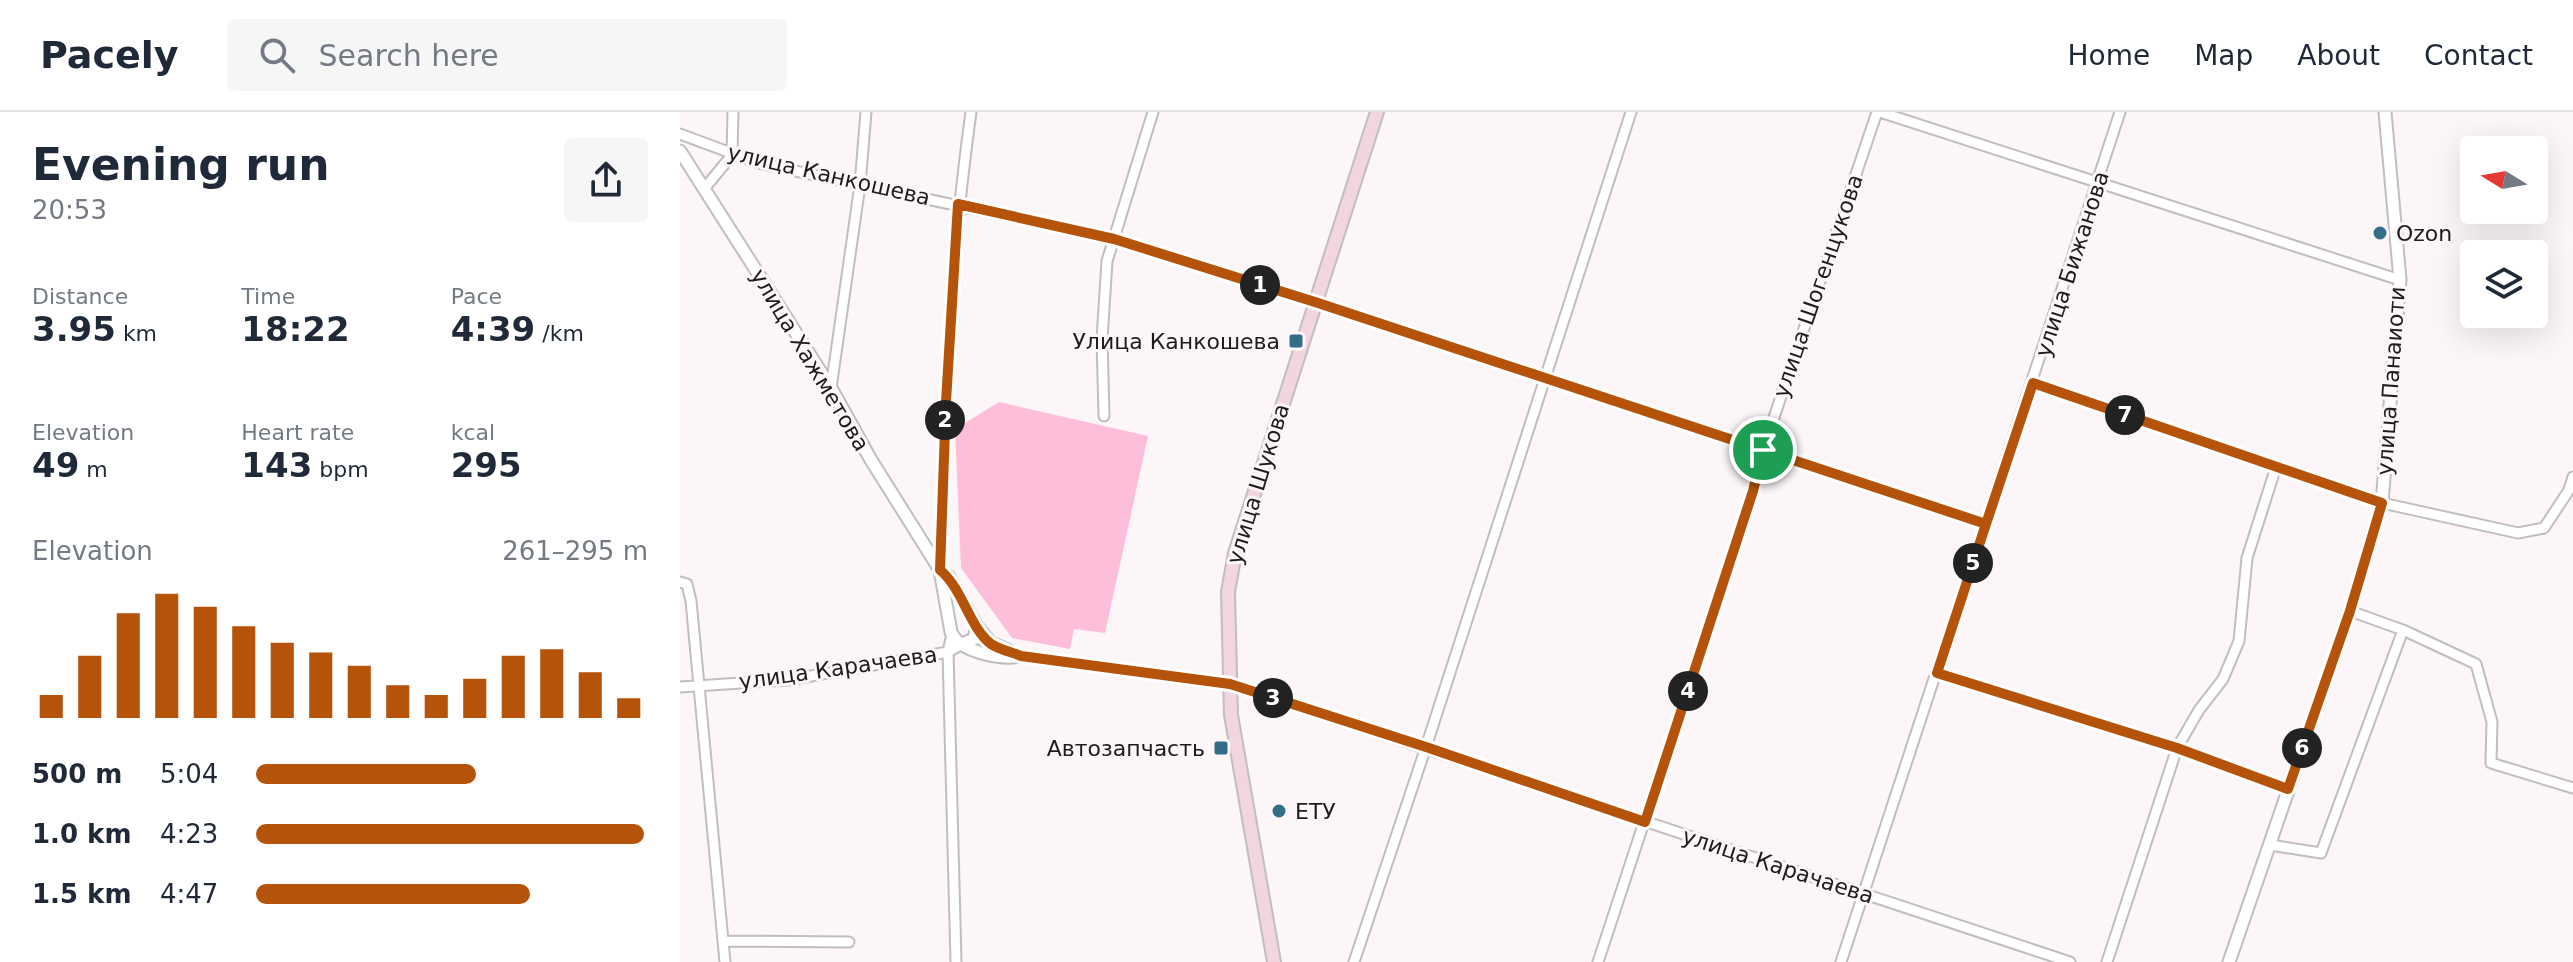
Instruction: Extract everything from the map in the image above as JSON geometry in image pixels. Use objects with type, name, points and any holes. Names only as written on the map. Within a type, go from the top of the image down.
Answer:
[{"type":"main road","name":"улица Шукова","points":[[1274,962],[1231,715],[1228,592],[1235,553],[1377,112]]},
{"type":"street","points":[[704,189],[732,155],[733,112]]},
{"type":"street","points":[[831,388],[860,185],[866,112]]},
{"type":"street","points":[[971,112],[958,204],[940,570],[956,641],[962,644],[974,639],[976,625]]},
{"type":"street","points":[[1104,416],[1102,339],[1107,261],[1153,112]]},
{"type":"street","points":[[1354,962],[1631,112]]},
{"type":"street","points":[[1878,112],[2400,280]]},
{"type":"street","name":"улица Шогенцукова","points":[[1598,962],[1753,491],[1763,450],[1878,112]]},
{"type":"street","name":"улица Бижанова","points":[[1841,962],[2120,112]]},
{"type":"street","name":"улица Панаиоти","points":[[2229,962],[2350,611],[2382,503],[2400,280],[2385,112]]},
{"type":"street","name":"улица Канкошева","points":[[680,134],[732,155],[1114,239],[1315,302],[1986,524]]},
{"type":"street","name":"улица Хажметова","points":[[680,151],[831,388],[871,460],[940,570],[949,577],[976,625]]},
{"type":"street","points":[[2033,383],[2382,503],[2518,533],[2544,528],[2569,490],[2573,477]]},
{"type":"street","points":[[2107,962],[2177,748],[2199,710],[2223,679],[2239,641],[2247,558],[2276,467]]},
{"type":"street","points":[[680,582],[687,584],[691,601],[725,962]]},
{"type":"street","points":[[2350,611],[2403,630],[2476,664],[2492,722],[2491,763],[2573,788]]},
{"type":"street","points":[[956,962],[948,652],[953,623],[960,618],[968,618],[991,643],[1021,656]]},
{"type":"street","points":[[2270,845],[2321,853],[2403,630]]},
{"type":"street","name":"улица Карачаева","points":[[680,687],[788,680],[948,652],[962,644],[976,651],[1014,658],[1021,656],[1230,684],[2070,962]]},
{"type":"street","points":[[1937,673],[2177,748],[2288,789]]},
{"type":"street","points":[[723,941],[849,942]]},
{"type":"shaded area","points":[[999,402],[1148,436],[1105,633],[1074,629],[1070,649],[1012,638],[961,568],[955,429]]},
{"type":"place","name":"Ozon","points":[[2380,233]]},
{"type":"place","name":"Улица Канкошева","points":[[1296,341]]},
{"type":"place","name":"Автозапчасть","points":[[1221,748]]},
{"type":"place","name":"ЕТУ","points":[[1279,811]]},
{"type":"route","points":[[1763,450],[1114,239],[958,204],[940,570],[949,577],[977,626],[997,647],[1021,656],[1230,684],[1645,822],[1753,491],[1763,450],[1986,524],[1937,673],[2177,748],[2288,789],[2350,611],[2382,503],[2033,383],[1986,524],[1875,487],[1763,450]]}]
